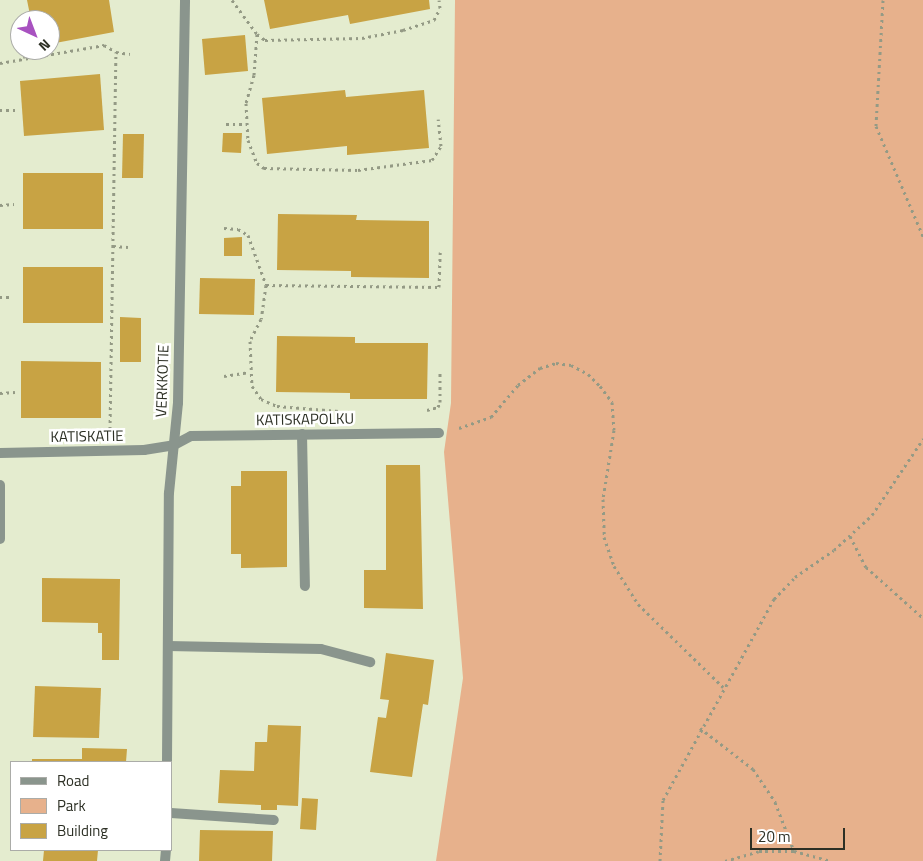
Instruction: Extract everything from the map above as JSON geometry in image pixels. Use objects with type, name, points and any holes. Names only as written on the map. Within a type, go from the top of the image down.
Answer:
[{"type":"street","name":"VERKKOTIE","points":[[166,761],[169,493],[178,394],[184,0]]},
{"type":"street","name":"KATISKAPOLKU","points":[[174,445],[191,436],[439,433]]},
{"type":"street","points":[[302,434],[304,586]]},
{"type":"street","name":"KATISKATIE","points":[[0,453],[112,450],[174,445]]},
{"type":"street","points":[[0,485],[0,539]]},
{"type":"street","points":[[168,646],[321,649],[370,662]]},
{"type":"street","points":[[172,813],[274,820]]},
{"type":"path","points":[[232,0],[256,34],[265,40],[362,38],[434,20],[440,8],[439,0]]},
{"type":"path","points":[[883,0],[876,126],[923,236]]},
{"type":"path","points":[[256,34],[254,75],[246,103],[248,140],[257,163],[264,168],[358,170],[432,160],[441,146],[438,118]]},
{"type":"path","points":[[60,52],[104,45],[116,52],[130,54]]},
{"type":"path","points":[[112,450],[116,52]]},
{"type":"path","points":[[0,62],[12,60]]},
{"type":"path","points":[[0,110],[16,110]]},
{"type":"path","points":[[226,124],[248,124]]},
{"type":"path","points":[[0,204],[14,204]]},
{"type":"path","points":[[224,228],[238,229],[248,235],[266,285],[261,319],[250,342],[252,386],[261,399],[269,403],[345,411]]},
{"type":"path","points":[[113,246],[128,247]]},
{"type":"path","points":[[266,285],[439,287],[440,252]]},
{"type":"path","points":[[0,297],[13,297]]},
{"type":"path","points":[[439,433],[491,416],[518,385],[540,368],[556,364],[571,365],[588,374],[612,402],[614,430],[603,499],[604,537],[614,566],[638,604],[723,687]]},
{"type":"path","points":[[424,411],[438,407],[440,402],[440,370]]},
{"type":"path","points":[[224,376],[250,372]]},
{"type":"path","points":[[0,393],[15,392]]},
{"type":"path","points":[[660,861],[663,800],[723,687],[784,586],[850,536],[872,515],[923,439]]},
{"type":"path","points":[[850,536],[866,567],[923,618]]},
{"type":"path","points":[[700,728],[753,769],[775,802],[794,851]]},
{"type":"path","points":[[725,861],[759,851],[794,851],[831,861]]},
{"type":"green space","points":[[455,0],[923,0],[923,861],[436,861],[463,678],[444,452],[451,403]]},
{"type":"building","points":[[27,0],[109,0],[114,32],[60,42],[60,10],[29,10]]},
{"type":"building","points":[[264,0],[429,0],[430,9],[350,24],[348,15],[270,29]]},
{"type":"building","points":[[245,35],[248,71],[205,75],[202,39]]},
{"type":"building","points":[[100,74],[104,130],[24,136],[20,81]]},
{"type":"building","points":[[345,90],[346,97],[424,90],[429,148],[347,155],[347,146],[267,154],[262,98]]},
{"type":"building","points":[[223,133],[242,133],[241,153],[222,152]]},
{"type":"building","points":[[123,134],[144,134],[143,178],[122,178]]},
{"type":"building","points":[[23,173],[103,173],[103,229],[23,229]]},
{"type":"building","points":[[278,214],[357,215],[356,220],[429,221],[429,278],[351,277],[351,271],[277,270]]},
{"type":"building","points":[[242,237],[242,256],[224,256],[224,238]]},
{"type":"building","points":[[23,267],[103,267],[103,323],[23,323]]},
{"type":"building","points":[[200,278],[255,279],[254,315],[199,314]]},
{"type":"building","points":[[120,317],[141,318],[141,362],[120,362]]},
{"type":"building","points":[[277,336],[355,337],[355,343],[428,343],[427,399],[350,399],[350,393],[276,392]]},
{"type":"building","points":[[21,361],[101,362],[101,418],[21,418]]},
{"type":"building","points":[[386,465],[420,465],[423,609],[364,608],[364,570],[386,570]]},
{"type":"building","points":[[241,471],[287,471],[287,567],[241,568],[241,554],[231,554],[231,486],[241,486]]},
{"type":"building","points":[[42,578],[120,579],[119,660],[102,660],[102,633],[98,633],[98,623],[42,622]]},
{"type":"building","points":[[386,653],[434,660],[428,705],[423,704],[412,777],[370,772],[378,717],[386,718],[389,700],[380,699]]},
{"type":"building","points":[[35,686],[101,688],[99,738],[33,737]]},
{"type":"building","points":[[268,725],[301,726],[298,806],[277,805],[277,810],[261,810],[261,805],[218,803],[220,770],[254,771],[255,742],[267,742]]},
{"type":"building","points":[[82,748],[127,749],[126,761],[32,761],[32,759],[82,759]]},
{"type":"building","points":[[302,798],[318,799],[316,830],[300,829]]},
{"type":"building","points":[[200,830],[273,831],[272,861],[199,861]]},
{"type":"building","points":[[44,851],[98,851],[97,861],[43,861]]}]
